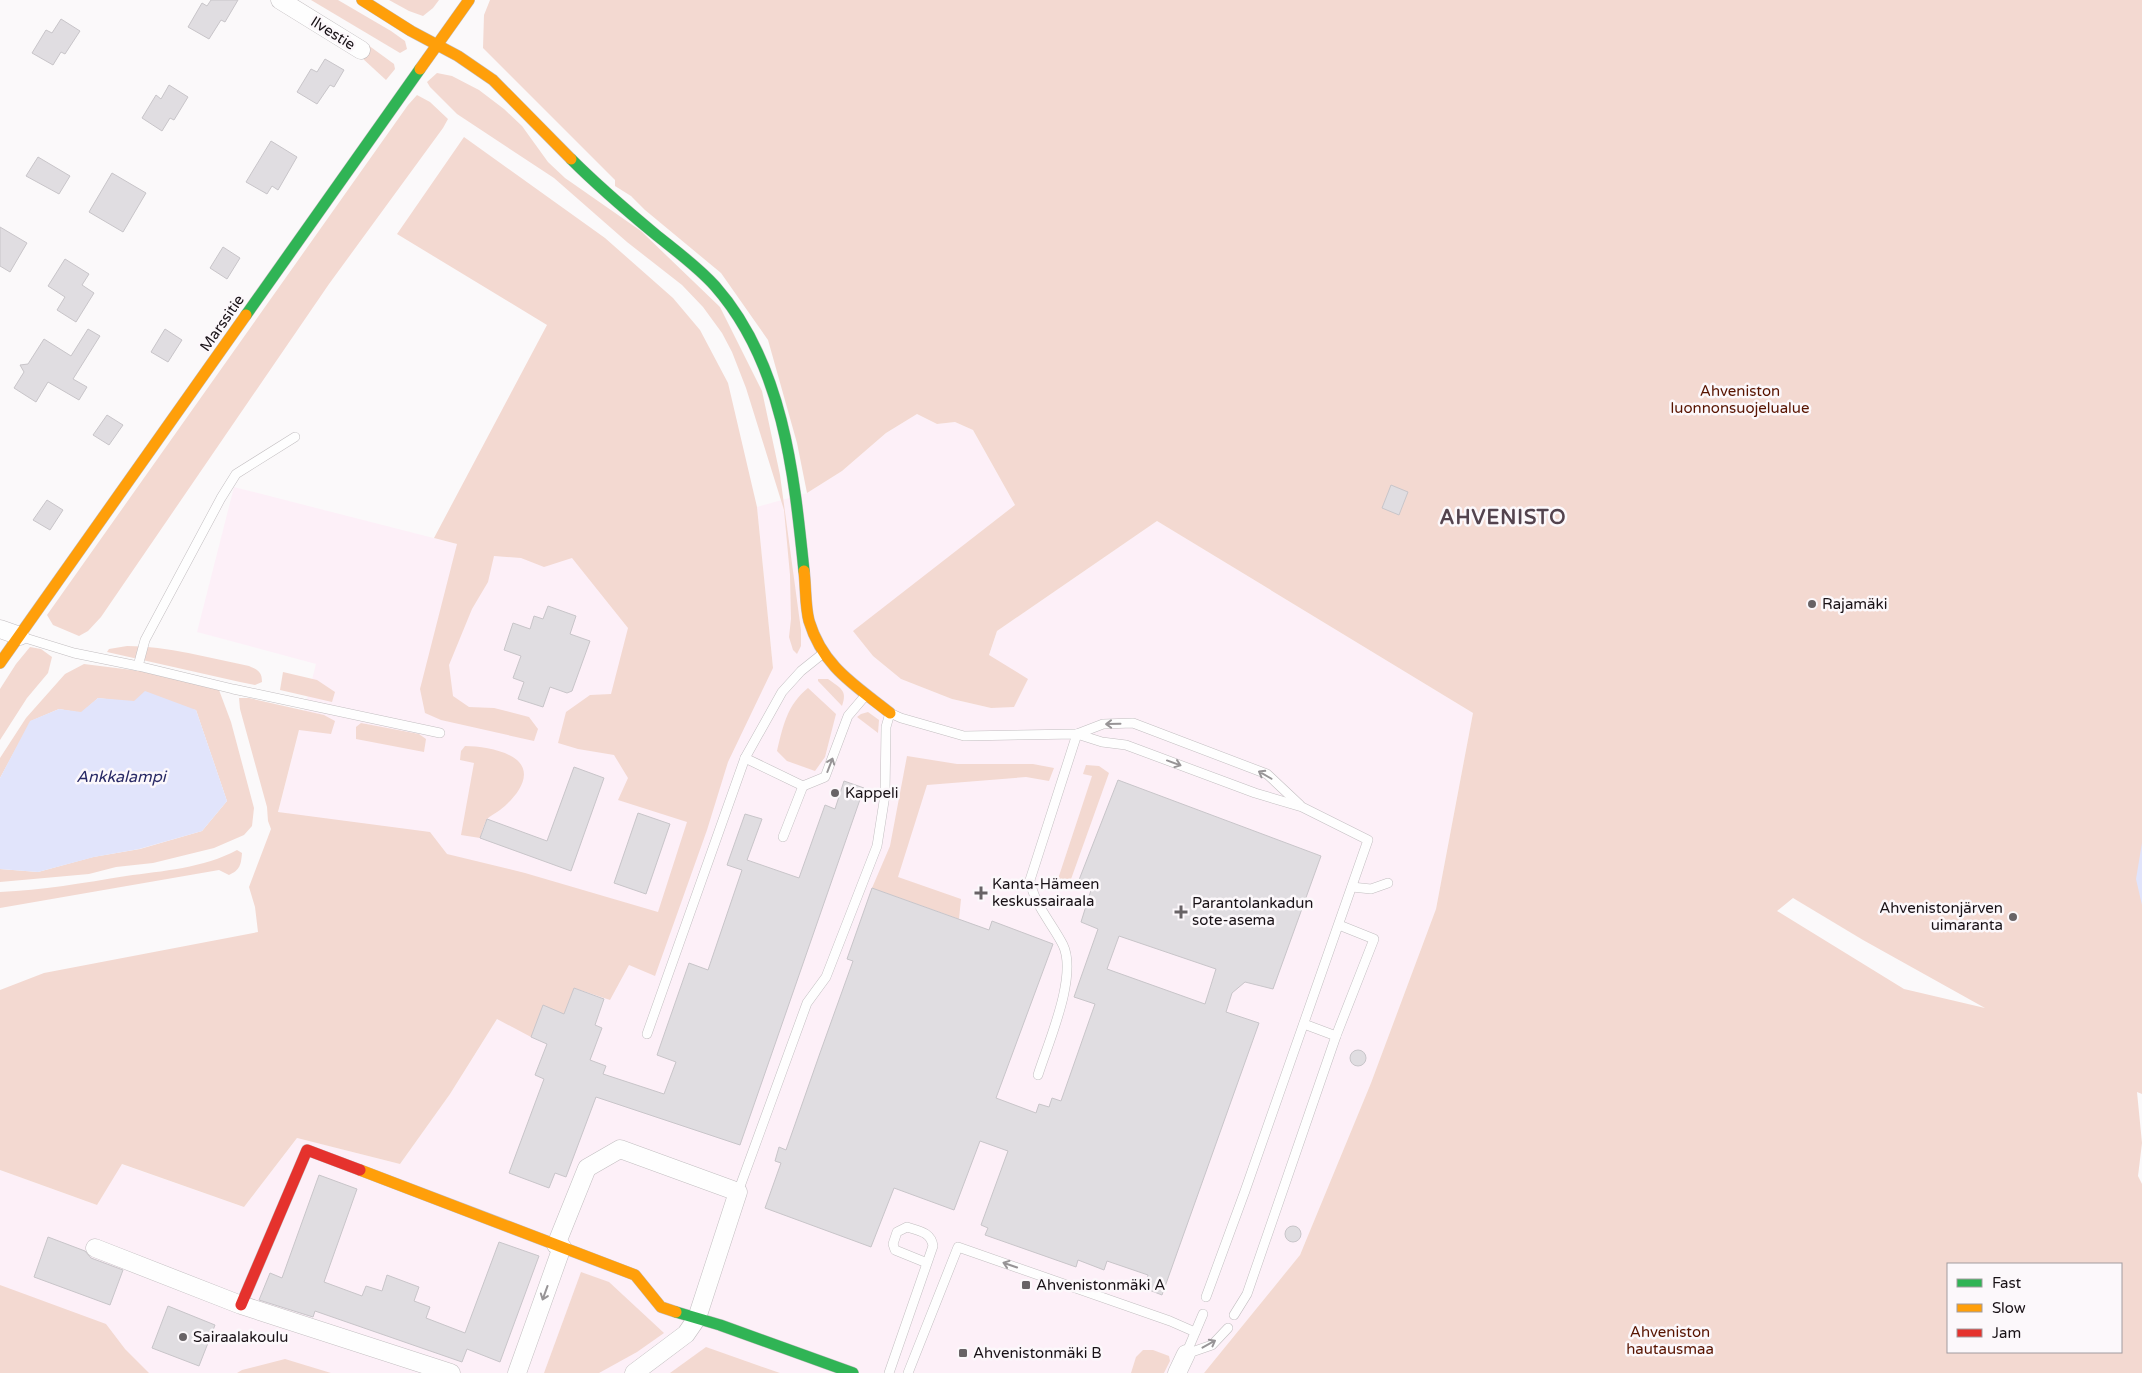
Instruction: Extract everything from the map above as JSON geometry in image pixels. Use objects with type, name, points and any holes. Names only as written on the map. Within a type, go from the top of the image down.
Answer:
[{"type":"street","name":"Ilvestie","points":[[280,0],[361,50]]},
{"type":"street","points":[[362,0],[458,56],[492,80],[603,191],[687,260],[715,286],[739,318],[768,376],[784,435],[800,532],[809,620],[823,653],[834,668],[890,713]]},
{"type":"street","name":"Marssitie","points":[[0,663],[469,0]]},
{"type":"street","points":[[0,629],[20,636]]},
{"type":"street","points":[[517,1373],[587,1168],[620,1149],[738,1192],[696,1318],[686,1334],[634,1373]]},
{"type":"street","points":[[241,1306],[307,1150],[634,1275],[661,1307],[853,1373]]},
{"type":"street","points":[[96,1248],[241,1306],[451,1373]]},
{"type":"street","points":[[1176,1373],[1186,1354]]},
{"type":"lane","points":[[138,666],[145,640],[221,498],[236,474],[295,437]]},
{"type":"lane","points":[[20,636],[74,653],[440,733]]},
{"type":"lane","points":[[647,1034],[745,758],[782,692],[801,671],[823,653]]},
{"type":"lane","points":[[783,837],[803,786],[825,777],[848,716],[867,694]]},
{"type":"lane","points":[[738,1192],[807,1003],[826,977],[877,846],[885,795],[886,727],[890,713],[901,718],[964,736],[1077,734],[1102,742],[1126,745],[1255,793],[1302,807],[1368,840],[1206,1297]]},
{"type":"lane","points":[[1077,734],[1103,724],[1133,723],[1266,774],[1302,807]]},
{"type":"lane","points":[[1038,1075],[1066,988],[1066,962],[1064,947],[1042,911],[1030,880],[1077,734]]},
{"type":"lane","points":[[745,758],[803,786]]},
{"type":"lane","points":[[1352,887],[1371,889],[1388,883]]},
{"type":"lane","points":[[1234,1315],[1247,1294],[1336,1036],[1374,939],[1339,925]]},
{"type":"lane","points":[[1304,1024],[1336,1036]]},
{"type":"lane","points":[[889,1373],[933,1246],[929,1235],[907,1227],[897,1232],[893,1244],[895,1250],[927,1263]]},
{"type":"lane","points":[[908,1373],[958,1246],[1195,1332]]},
{"type":"lane","points":[[1186,1354],[1202,1314]]},
{"type":"lane","points":[[1186,1354],[1212,1345],[1228,1328]]},
{"type":"shaded area","name":"Kanta-Hämeen keskussairaala","points":[[917,414],[937,424],[955,422],[973,430],[1015,505],[854,631],[873,656],[901,679],[952,699],[991,708],[989,655],[997,631],[1157,521],[1473,713],[1436,909],[1371,1083],[1300,1255],[1204,1373],[780,1373],[751,1363],[730,1373],[0,1373],[0,1170],[97,1205],[121,1164],[244,1207],[297,1138],[400,1164],[450,1094],[497,1019],[446,854],[278,812],[316,664],[197,632],[234,487],[457,544],[562,544],[773,668],[757,507],[807,493],[842,471],[886,433]]},
{"type":"green space","points":[[311,0],[338,0],[391,31],[405,41],[407,49],[400,53]]},
{"type":"green space","points":[[389,0],[439,0],[423,16]]},
{"type":"green space","name":"Ahveniston luonnonsuojelualue","points":[[490,0],[2142,0],[2142,1094],[2137,1092],[2142,1143],[2138,1176],[2142,1184],[2142,1373],[1204,1373],[1300,1255],[1371,1083],[1436,909],[1473,713],[1157,521],[997,631],[989,655],[1028,679],[1014,707],[991,708],[952,699],[901,679],[873,656],[853,631],[1015,505],[973,430],[955,422],[937,424],[917,414],[886,433],[842,471],[807,493],[797,443],[768,340],[721,273],[645,210],[631,196],[615,186],[615,180],[483,48],[484,15]],"holes":[[[1793,898],[1863,940],[1985,1008],[1904,989],[1777,911]]]},
{"type":"green space","points":[[368,45],[394,64],[395,69],[386,80],[361,57]]},
{"type":"green space","points":[[437,73],[452,76],[479,90],[504,109],[522,126],[548,162],[565,178],[641,231],[720,307],[762,391],[780,475],[801,630],[801,646],[797,654],[793,650],[789,637],[791,619],[790,575],[784,510],[746,388],[732,352],[722,333],[703,307],[682,285],[627,242],[554,178],[457,114],[427,82]]},
{"type":"green space","points":[[417,95],[430,102],[448,119],[443,128],[329,284],[101,617],[88,631],[79,636],[53,625],[47,615],[408,105]]},
{"type":"green space","points":[[464,137],[605,238],[673,298],[700,330],[728,383],[757,507],[773,668],[728,762],[707,830],[655,976],[629,965],[610,1000],[574,988],[564,1014],[543,1006],[531,1037],[497,1019],[450,1094],[400,1164],[297,1138],[244,1207],[122,1164],[97,1205],[0,1170],[0,990],[44,973],[258,932],[255,907],[249,887],[271,829],[268,821],[267,807],[240,709],[239,698],[249,698],[324,715],[335,721],[331,734],[299,730],[278,812],[430,832],[447,854],[525,873],[658,912],[687,822],[618,800],[628,778],[614,755],[578,749],[558,743],[566,712],[590,695],[611,694],[628,628],[572,558],[544,567],[521,558],[494,556],[488,582],[472,609],[449,665],[453,696],[469,707],[494,708],[529,717],[538,729],[534,741],[441,720],[425,713],[420,689],[457,544],[434,538],[547,325],[397,234]]},
{"type":"green space","points":[[127,646],[173,650],[249,666],[259,672],[262,682],[255,685],[107,652],[109,649]]},
{"type":"green space","points":[[30,647],[41,649],[52,657],[48,673],[27,698],[0,740],[0,689],[16,664]]},
{"type":"green space","points":[[84,664],[140,671],[219,690],[231,722],[254,808],[252,826],[244,835],[214,848],[153,863],[116,867],[89,874],[0,882],[0,869],[38,872],[93,857],[140,849],[202,831],[227,801],[196,710],[98,698],[81,713],[59,709],[31,721],[0,778],[0,758],[26,718],[65,674]]},
{"type":"green space","points":[[283,672],[317,680],[335,692],[332,702],[280,690]]},
{"type":"green space","points":[[818,679],[828,679],[842,690],[844,701],[842,706],[818,681]]},
{"type":"green space","points":[[808,688],[836,714],[825,757],[815,771],[787,761],[777,751],[787,716],[795,702]]},
{"type":"green space","points":[[868,712],[879,720],[878,733],[857,717]]},
{"type":"green space","points":[[361,723],[419,734],[426,739],[424,752],[356,739],[356,727]]},
{"type":"green space","points":[[465,746],[485,748],[506,754],[517,760],[522,766],[524,773],[523,780],[516,794],[500,810],[487,819],[480,838],[461,835],[474,763],[460,760],[461,751]]},
{"type":"green space","points":[[907,756],[957,764],[1033,764],[1054,768],[1049,781],[1026,777],[927,785],[898,877],[961,899],[959,919],[872,888],[890,846]]},
{"type":"green space","points":[[1086,765],[1099,766],[1109,773],[1070,882],[1058,879],[1092,776],[1083,774]]},
{"type":"green space","points":[[237,850],[242,853],[240,864],[236,871],[229,875],[219,870],[0,908],[0,892],[63,886],[183,868],[211,861]]},
{"type":"green space","points":[[581,1272],[609,1282],[664,1333],[637,1352],[599,1373],[544,1373]]},
{"type":"green space","points":[[0,1285],[106,1324],[125,1349],[149,1373],[0,1373]]},
{"type":"green space","points":[[706,1347],[780,1373],[670,1373]]},
{"type":"green space","points":[[1143,1350],[1153,1350],[1169,1356],[1170,1361],[1164,1373],[1131,1373],[1136,1357]]},
{"type":"green space","points":[[285,1359],[331,1373],[237,1373],[242,1370]]},
{"type":"water","name":"Ankkalampi","points":[[145,691],[196,710],[227,801],[202,831],[139,849],[94,857],[38,872],[0,869],[0,778],[30,721],[59,709],[81,712],[98,698],[134,701]]},
{"type":"water","points":[[2142,843],[2142,905],[2136,879]]},
{"type":"building","points":[[211,0],[238,0],[225,22],[221,20],[209,39],[188,27],[202,3],[207,6]]},
{"type":"building","points":[[61,19],[80,31],[65,54],[61,52],[53,65],[32,53],[46,30],[52,33]]},
{"type":"building","points":[[325,59],[344,70],[334,87],[330,85],[317,104],[297,92],[311,69],[317,72]]},
{"type":"building","points":[[169,85],[188,97],[174,120],[170,118],[162,131],[142,118],[156,95],[161,99]]},
{"type":"building","points":[[271,141],[297,157],[278,190],[272,186],[267,194],[246,182]]},
{"type":"building","points":[[38,157],[70,176],[59,194],[26,176]]},
{"type":"building","points":[[112,173],[146,193],[123,232],[89,212]]},
{"type":"building","points":[[0,227],[27,243],[10,272],[0,266]]},
{"type":"building","points":[[223,247],[240,258],[227,279],[210,268]]},
{"type":"building","points":[[65,259],[89,274],[82,285],[94,293],[76,322],[57,310],[65,297],[48,286]]},
{"type":"building","points":[[88,329],[100,336],[73,379],[87,387],[79,400],[48,382],[36,402],[14,388],[24,372],[20,365],[28,364],[44,339],[71,356]]},
{"type":"building","points":[[165,329],[182,340],[168,362],[151,352]]},
{"type":"building","points":[[107,415],[123,425],[109,445],[93,435]]},
{"type":"building","points":[[1391,485],[1408,492],[1399,515],[1382,508]]},
{"type":"building","points":[[47,500],[63,510],[50,530],[33,520]]},
{"type":"building","points":[[548,606],[576,616],[570,634],[590,641],[572,691],[567,693],[550,687],[543,707],[518,699],[524,682],[513,678],[521,656],[504,650],[513,623],[530,629],[534,616],[543,619]]},
{"type":"building","points":[[574,767],[604,778],[571,871],[480,838],[487,819],[547,841]]},
{"type":"building","points":[[1118,780],[1321,856],[1273,989],[1245,982],[1232,993],[1226,1012],[1259,1023],[1162,1295],[1144,1288],[1148,1275],[1107,1261],[1104,1270],[1078,1260],[1076,1267],[985,1235],[988,1228],[981,1225],[1008,1151],[980,1141],[954,1210],[894,1188],[871,1247],[765,1208],[781,1163],[775,1161],[779,1147],[786,1150],[853,961],[847,959],[872,888],[989,930],[992,921],[1053,944],[996,1098],[1036,1113],[1039,1104],[1049,1107],[1052,1098],[1061,1101],[1095,1004],[1074,997],[1098,929],[1081,922],[1091,890],[1077,885]],"holes":[[[1119,936],[1216,969],[1205,1004],[1107,969]]]},
{"type":"building","points":[[844,781],[864,788],[740,1145],[596,1097],[566,1177],[555,1173],[549,1188],[509,1173],[544,1079],[535,1075],[547,1044],[531,1037],[543,1005],[564,1014],[574,988],[604,999],[595,1025],[602,1028],[590,1060],[606,1066],[603,1074],[664,1094],[676,1062],[657,1055],[689,963],[708,970],[742,870],[727,865],[745,814],[762,819],[747,860],[799,878],[825,805],[835,809]]},
{"type":"building","points":[[638,813],[670,824],[646,894],[614,883]]},
{"type":"building","points":[[1355,1050],[1361,1050],[1366,1055],[1364,1064],[1355,1066],[1350,1061],[1350,1055]]},
{"type":"building","points":[[319,1175],[357,1189],[324,1282],[362,1296],[366,1286],[382,1291],[387,1275],[419,1287],[414,1301],[430,1307],[426,1318],[465,1333],[499,1242],[539,1256],[500,1362],[467,1349],[462,1362],[315,1311],[313,1317],[259,1300],[270,1273],[282,1278]]},
{"type":"building","points":[[1290,1226],[1296,1226],[1301,1231],[1299,1240],[1290,1242],[1285,1237],[1285,1231]]},
{"type":"building","points":[[48,1237],[85,1251],[91,1258],[123,1270],[110,1305],[34,1277]]},
{"type":"building","points":[[168,1306],[215,1325],[199,1366],[152,1348]]},
{"type":"traffic: fast","points":[[246,315],[420,69]]},
{"type":"traffic: fast","points":[[571,159],[623,207],[701,272],[715,286],[738,316],[756,349],[770,384],[781,421],[795,496],[804,571]]},
{"type":"traffic: fast","points":[[676,1312],[720,1325],[853,1373]]},
{"type":"traffic: slow","points":[[362,0],[411,31],[458,56],[493,80],[571,159]]},
{"type":"traffic: slow","points":[[420,69],[469,0]]},
{"type":"traffic: slow","points":[[0,663],[246,315]]},
{"type":"traffic: slow","points":[[804,571],[809,621],[823,651],[842,674],[890,713]]},
{"type":"traffic: slow","points":[[360,1170],[635,1275],[661,1307],[676,1312]]},
{"type":"traffic: jam","points":[[241,1305],[307,1150],[360,1170]]},
{"type":"place","name":"Rajamäki","points":[[1812,604]]},
{"type":"place","name":"Kappeli","points":[[835,793]]},
{"type":"place","name":"Kanta-Hämeen keskussairaala","points":[[981,893]]},
{"type":"place","name":"Parantolankadun sote-asema","points":[[1181,912]]},
{"type":"place","name":"Ahvenistonjärven uimaranta","points":[[2013,917]]},
{"type":"place","name":"Ahvenistonmäki A","points":[[1026,1285]]},
{"type":"place","name":"Sairaalakoulu","points":[[183,1337]]},
{"type":"place","name":"Ahvenistonmäki B","points":[[963,1353]]},
{"type":"district","name":"AHVENISTO","points":[[1503,517]]},
{"type":"park label","name":"Ahveniston hautausmaa","points":[[1670,1340]]}]
